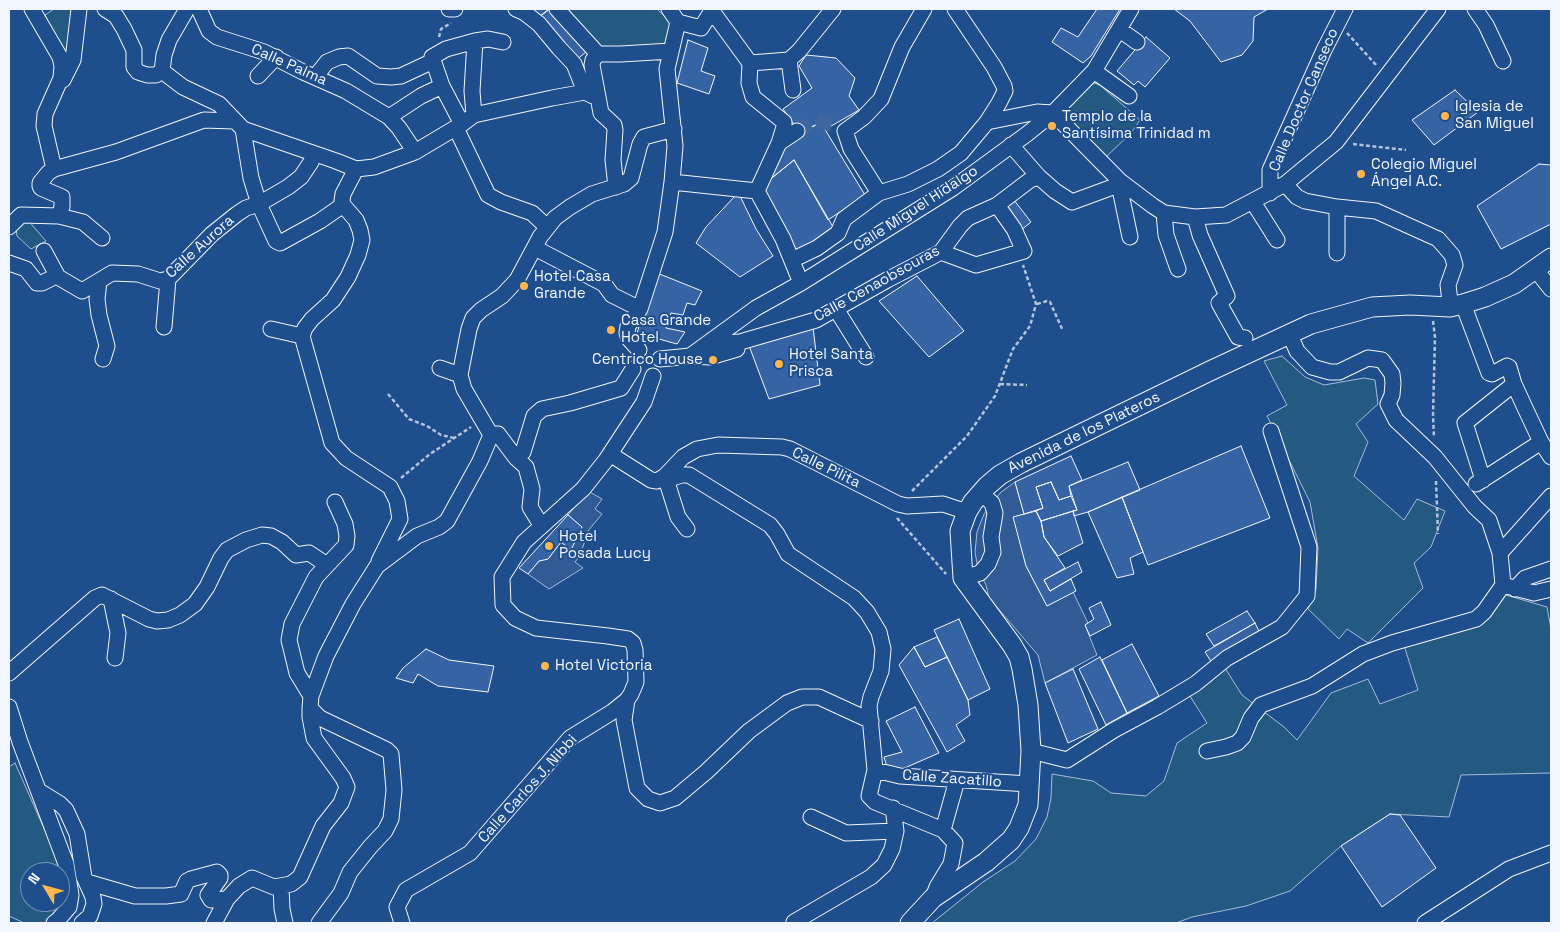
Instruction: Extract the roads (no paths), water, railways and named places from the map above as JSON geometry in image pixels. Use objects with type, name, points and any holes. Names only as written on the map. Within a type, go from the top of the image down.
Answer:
[{"type":"main road","name":"Avenida de los Plateros","points":[[963,578],[960,531],[967,512],[981,493],[1000,475],[1021,463],[1311,324],[1372,307],[1410,305],[1450,307],[1456,302],[1485,297],[1514,284],[1544,264]]},
{"type":"main road","points":[[910,923],[933,898],[986,862],[1011,840],[1019,828],[1028,805],[1031,751],[1028,705],[1019,657],[963,578]]},
{"type":"street","points":[[32,9],[60,57],[62,66],[60,78],[45,114],[44,126],[54,169]]},
{"type":"street","points":[[53,96],[69,71],[73,60],[79,9]]},
{"type":"street","points":[[106,9],[116,16],[124,29],[134,50],[134,67],[138,72],[156,75],[162,72]]},
{"type":"street","points":[[162,72],[164,55],[169,40],[187,9]]},
{"type":"street","name":"Calle Palma","points":[[199,9],[209,31],[217,37],[276,57],[303,72],[316,76],[346,91],[389,117],[400,128],[415,152]]},
{"type":"street","points":[[516,9],[525,13],[539,24],[574,64],[585,92]]},
{"type":"street","points":[[557,9],[598,54],[671,51]]},
{"type":"street","points":[[669,9],[678,22],[701,28],[713,10],[750,63],[749,84],[752,97],[784,122],[779,143],[757,191]]},
{"type":"street","points":[[750,63],[789,60],[799,51],[833,9]]},
{"type":"street","points":[[878,193],[840,128],[864,118],[881,98],[902,47],[924,9]]},
{"type":"street","points":[[792,260],[817,248],[838,233],[844,219],[878,193],[908,184],[938,169],[961,153],[987,122],[1005,91],[1004,86],[994,67],[956,9]]},
{"type":"street","name":"Calle Miguel Hidalgo","points":[[660,359],[690,356],[756,308],[800,283],[952,188],[1027,134],[1053,113],[1094,71],[1131,9]]},
{"type":"street","points":[[1115,184],[1164,212],[1195,217],[1226,216],[1270,193],[1285,184],[1336,142],[1438,9]]},
{"type":"street","points":[[1475,9],[1486,25],[1503,61]]},
{"type":"street","name":"Calle Doctor Canseco","points":[[1270,193],[1270,170],[1341,15]]},
{"type":"street","points":[[639,350],[629,339],[628,326],[640,309],[664,232],[672,182],[675,146],[667,69],[678,22]]},
{"type":"street","points":[[1120,30],[1137,42]]},
{"type":"street","points":[[316,76],[327,62],[339,57],[348,56],[377,76],[401,76],[433,59],[446,49],[488,39],[503,42]]},
{"type":"street","points":[[464,123],[472,91],[475,41]]},
{"type":"street","points":[[598,54],[593,60],[592,65],[601,113],[614,126],[613,160],[616,187]]},
{"type":"street","points":[[258,76],[276,57]]},
{"type":"street","points":[[433,59],[442,86],[464,123],[488,195],[501,202],[532,213],[547,227]]},
{"type":"street","points":[[789,60],[793,90]]},
{"type":"street","points":[[1094,71],[1128,96]]},
{"type":"street","points":[[162,72],[183,88],[219,104],[238,125],[259,204],[268,226],[276,240],[280,243],[320,221],[343,205]]},
{"type":"street","points":[[389,117],[421,96],[442,86]]},
{"type":"street","points":[[59,216],[62,207],[62,197],[41,188],[40,184],[48,173],[54,169],[116,152],[204,120],[238,125],[356,169],[374,167],[415,152],[464,123],[552,98],[585,92],[599,98]]},
{"type":"street","points":[[987,122],[1037,112],[1053,113],[1115,184],[1121,194],[1130,237]]},
{"type":"street","points":[[377,566],[417,536],[439,527],[447,521],[480,461],[491,435],[464,389],[460,375],[469,328],[473,318],[481,310],[502,296],[517,280],[547,227],[570,206],[592,194],[616,187],[631,178],[641,141],[644,137],[674,129]]},
{"type":"street","points":[[779,143],[798,131]]},
{"type":"street","points":[[615,141],[641,141]]},
{"type":"street","points":[[1011,145],[1039,177],[1072,202],[1115,184]]},
{"type":"street","name":"Calle Aurora","points":[[58,277],[82,291],[112,273],[138,274],[160,282],[168,279],[194,251],[237,214],[246,208],[259,204],[301,177],[311,162],[313,154]]},
{"type":"street","points":[[214,923],[227,898],[239,886],[252,878],[269,886],[281,887],[291,884],[300,877],[323,826],[341,803],[347,787],[343,778],[314,738],[310,717],[311,702],[334,640],[353,604],[377,566],[400,518],[397,501],[390,487],[346,458],[332,443],[302,336],[312,319],[333,300],[348,277],[358,255],[362,240],[360,230],[356,220],[343,205],[343,194],[356,169]]},
{"type":"street","points":[[938,169],[952,188]]},
{"type":"street","name":"Calle Cenaobscuras","points":[[709,344],[740,342],[816,320],[941,252],[968,218],[997,204],[1030,180],[1039,177]]},
{"type":"street","points":[[672,182],[757,191]]},
{"type":"street","points":[[1285,184],[1297,197],[1304,201],[1376,211],[1438,239],[1452,255],[1455,265],[1448,285],[1489,373],[1492,374],[1508,366],[1514,384],[1541,442],[1551,457]]},
{"type":"street","points":[[757,191],[783,239],[800,283]]},
{"type":"street","points":[[1252,202],[1277,240]]},
{"type":"street","points":[[941,252],[976,266],[1024,252],[1014,228],[997,204]]},
{"type":"street","points":[[1337,207],[1338,253]]},
{"type":"street","points":[[1164,212],[1166,235],[1178,268]]},
{"type":"street","points":[[9,227],[20,214],[59,216],[83,222],[102,238]]},
{"type":"street","points":[[1195,217],[1200,235],[1227,296],[1219,303],[1238,337],[1245,338]]},
{"type":"street","points":[[535,248],[604,284],[612,295],[640,309]]},
{"type":"street","points":[[9,263],[26,269],[37,282],[42,283],[58,277],[44,252]]},
{"type":"street","points":[[1544,264],[1551,289]]},
{"type":"street","points":[[164,326],[168,279]]},
{"type":"street","points":[[99,281],[97,299],[107,346],[103,359]]},
{"type":"street","points":[[836,309],[866,357]]},
{"type":"street","points":[[271,329],[302,336]]},
{"type":"street","points":[[1290,335],[1297,351],[1312,366],[1330,372],[1339,372],[1368,358],[1382,360],[1392,374],[1392,395],[1388,404],[1396,420],[1435,457],[1475,507],[1489,520],[1509,587]]},
{"type":"street","points":[[516,458],[523,452],[534,416],[542,409],[621,388],[632,368],[632,358],[639,350],[645,348],[652,349],[660,359],[658,372],[653,376],[641,377],[632,368]]},
{"type":"street","points":[[690,356],[710,357],[737,349]]},
{"type":"street","points":[[440,368],[460,375]]},
{"type":"street","name":"Calle Carlos J. Nibbi","points":[[402,923],[397,907],[406,890],[470,853],[570,738],[618,716],[632,694],[636,682],[636,650],[633,643],[628,639],[536,628],[515,618],[504,605],[502,578],[524,542],[583,489],[598,471],[644,402],[653,376]]},
{"type":"street","points":[[1483,480],[1465,423],[1514,384]]},
{"type":"street","points":[[1031,751],[1067,760],[1114,730],[1158,707],[1195,684],[1228,658],[1282,627],[1308,596],[1308,547],[1271,431]]},
{"type":"street","points":[[491,435],[498,434],[516,458],[526,467],[532,489],[530,507],[541,525]]},
{"type":"street","points":[[1463,491],[1541,442]]},
{"type":"street","name":"Calle Pilita","points":[[666,478],[684,457],[697,448],[718,445],[782,447],[790,449],[898,504],[907,506],[943,504],[967,512]]},
{"type":"street","points":[[610,454],[651,480],[689,475],[770,525],[788,554],[854,598],[867,612],[879,632],[883,648],[881,671],[869,706],[876,770],[870,796],[874,802],[893,808],[943,830],[955,843],[951,864],[937,887],[933,898]]},
{"type":"street","points":[[592,492],[598,471]]},
{"type":"street","points":[[666,478],[678,517],[687,529]]},
{"type":"street","points":[[963,578],[980,573],[988,564],[993,552],[991,537],[995,513],[992,503],[981,493]]},
{"type":"street","points":[[1500,553],[1551,496]]},
{"type":"street","points":[[320,923],[341,893],[350,872],[385,831],[391,819],[394,790],[391,754],[387,750],[320,718],[297,673],[289,640],[292,624],[316,577],[346,545],[345,524],[335,502]]},
{"type":"street","points":[[9,673],[95,598],[102,595],[149,619],[157,621],[168,620],[180,615],[195,604],[207,587],[227,550],[234,545],[262,535],[271,536],[282,542],[296,555],[309,553],[327,565]]},
{"type":"street","points":[[1207,751],[1226,747],[1237,743],[1243,738],[1251,718],[1261,705],[1312,686],[1363,654],[1392,643],[1476,619],[1509,587],[1525,578],[1551,569]]},
{"type":"street","points":[[1509,587],[1534,593],[1551,589]]},
{"type":"street","points":[[111,599],[118,633],[115,658]]},
{"type":"street","points":[[618,716],[637,788],[648,799],[660,803],[675,798],[750,731],[787,703],[802,697],[819,697],[871,720]]},
{"type":"street","points":[[9,707],[66,864],[71,895],[69,907],[54,923]]},
{"type":"street","name":"Calle Zacatillo","points":[[876,770],[900,776],[1029,784]]},
{"type":"street","points":[[943,830],[957,780]]},
{"type":"street","points":[[38,791],[60,804],[66,810],[78,834],[82,870],[94,897],[90,916],[82,923]]},
{"type":"street","points":[[794,922],[871,877],[884,865],[892,849],[896,831],[893,808]]},
{"type":"street","points":[[811,817],[846,833],[896,831]]},
{"type":"street","points":[[1425,923],[1509,868],[1551,853]]},
{"type":"street","points":[[87,882],[135,896],[166,896],[181,894],[191,879],[217,872],[220,878],[208,895],[209,898],[211,900],[227,898]]},
{"type":"street","points":[[281,887],[285,923]]},
{"type":"tunnel","points":[[797,131],[817,120],[834,125]]},
{"type":"place","name":"Iglesia de San Miguel","points":[[1445,116]]},
{"type":"place","name":"Templo de la Santísima Trinidad m","points":[[1052,126]]},
{"type":"place","name":"Colegio Miguel Ángel A.C.","points":[[1361,174]]},
{"type":"place","name":"Hotel Casa Grande","points":[[524,286]]},
{"type":"place","name":"Casa Grande Hotel","points":[[611,330]]},
{"type":"place","name":"Centrico House","points":[[713,360]]},
{"type":"place","name":"Hotel Santa Prisca","points":[[779,364]]},
{"type":"place","name":"Hotel Posada Lucy","points":[[549,546]]},
{"type":"place","name":"Hotel Victoria","points":[[545,666]]}]
